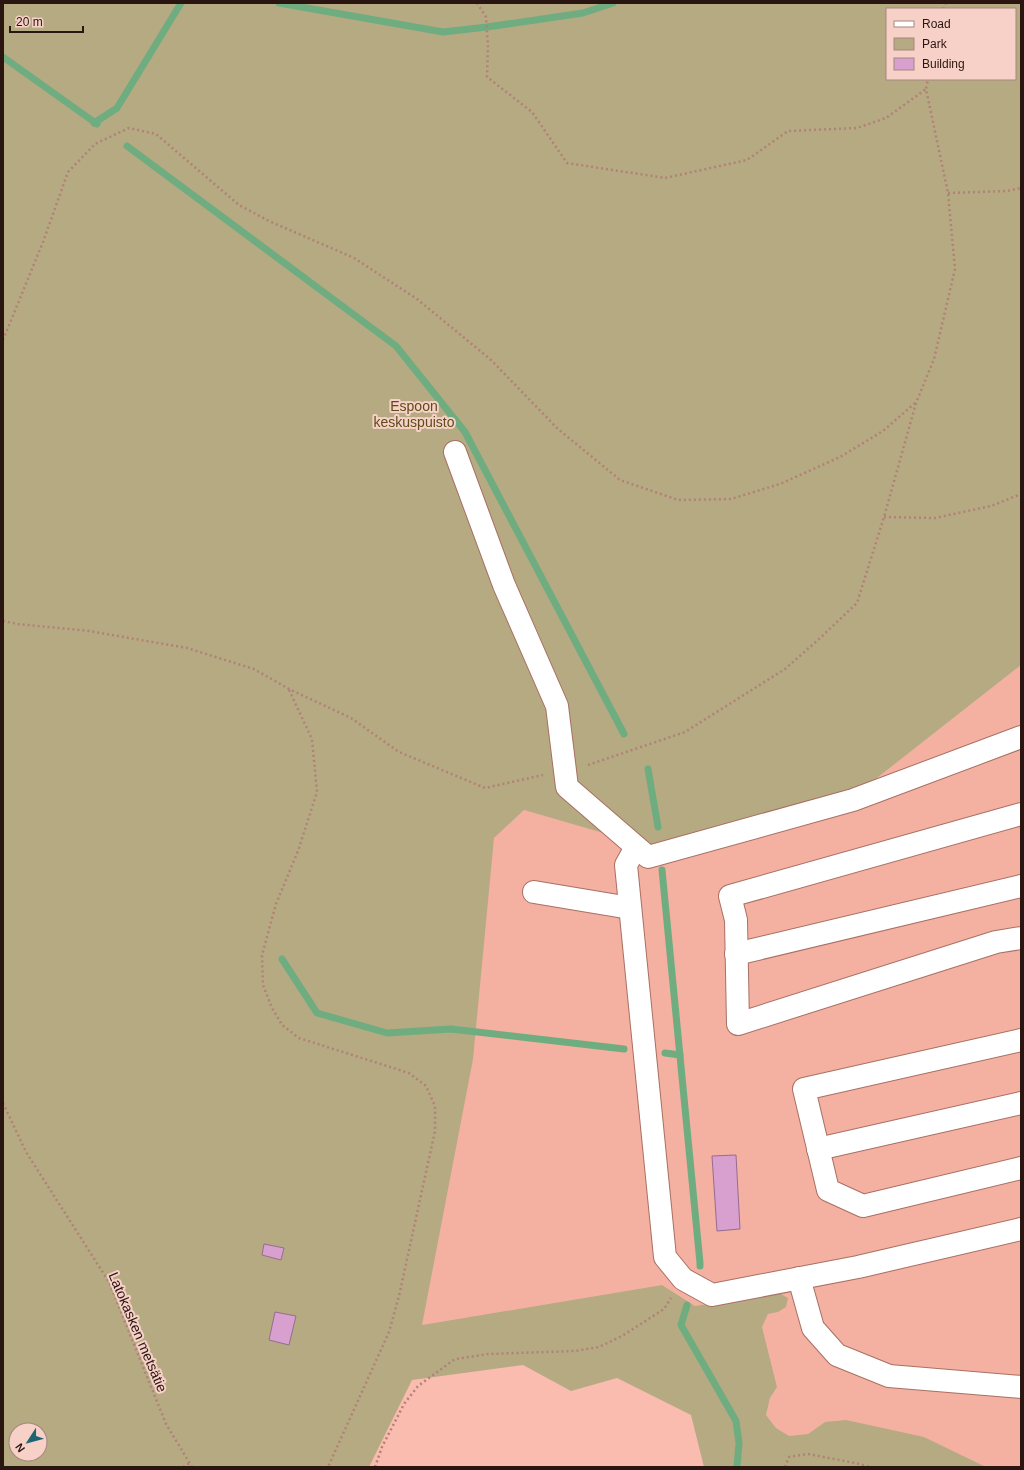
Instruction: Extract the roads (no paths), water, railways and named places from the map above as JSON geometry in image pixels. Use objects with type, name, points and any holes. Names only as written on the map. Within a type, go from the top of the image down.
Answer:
[{"type":"lane","points":[[455,452],[504,586],[557,706],[567,787],[648,857],[845,802],[1021,737]]},
{"type":"lane","points":[[1021,814],[730,896],[736,920],[738,1024],[996,942],[1021,938]]},
{"type":"lane","points":[[636,846],[626,865],[665,1257],[683,1279],[712,1295],[858,1266],[1021,1230]]},
{"type":"lane","points":[[736,954],[1021,886]]},
{"type":"lane","points":[[534,892],[630,908]]},
{"type":"lane","points":[[1021,1040],[804,1089],[828,1190],[863,1206],[1021,1168]]},
{"type":"lane","points":[[818,1148],[1021,1103]]},
{"type":"lane","points":[[799,1278],[814,1328],[837,1356],[889,1376],[1021,1387]]},
{"type":"waterway","points":[[94,123],[117,108],[181,3]]},
{"type":"waterway","points":[[279,3],[443,32],[583,13],[613,3]]},
{"type":"waterway","points":[[3,57],[97,124]]},
{"type":"waterway","points":[[127,146],[396,346],[465,432],[624,734]]},
{"type":"waterway","points":[[648,769],[658,827]]},
{"type":"waterway","points":[[662,870],[700,1266]]},
{"type":"waterway","points":[[282,959],[317,1013],[387,1033],[451,1029],[624,1049]]},
{"type":"waterway","points":[[665,1053],[680,1055]]},
{"type":"waterway","points":[[687,1305],[681,1325],[736,1421],[739,1443],[737,1467]]},
{"type":"park label","name":"Espoon keskuspuisto","points":[[414,414]]}]
